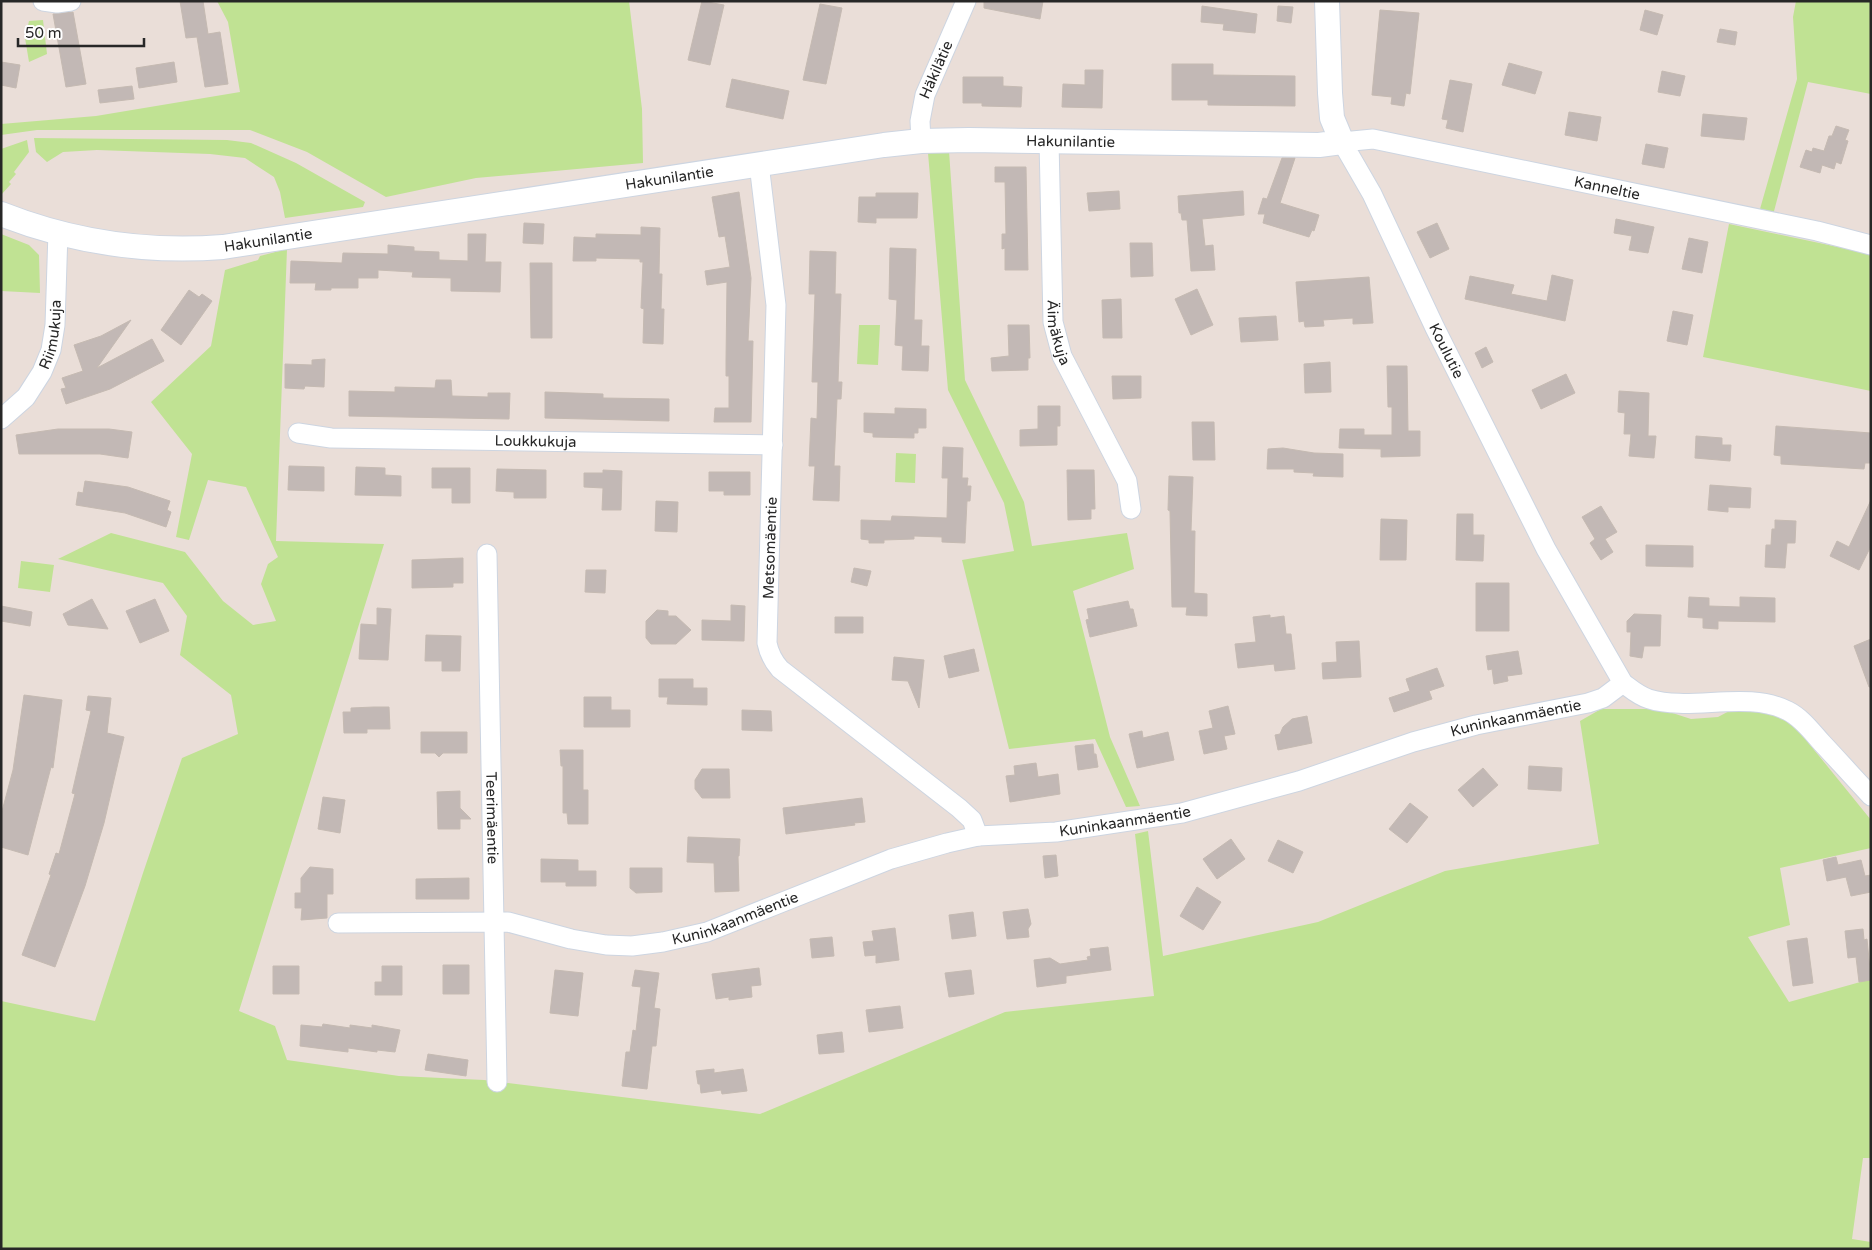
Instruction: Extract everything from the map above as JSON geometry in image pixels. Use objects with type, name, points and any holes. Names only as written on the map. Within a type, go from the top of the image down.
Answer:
[{"type":"street","points":[[43,1],[57,3],[71,1]]},
{"type":"street","name":"Häkilätie","points":[[921,141],[920,122],[925,95],[966,1]]},
{"type":"street","name":"Koulutie","points":[[1327,1],[1332,118],[1342,142],[1372,194],[1434,328],[1546,549],[1623,683]]},
{"type":"street","name":"Kanneltie","points":[[1342,142],[1373,139],[1817,231],[1871,245]]},
{"type":"street","name":"Hakunilantie","points":[[1,214],[58,232],[121,245],[153,248],[223,247],[884,145],[921,141],[1314,145],[1342,142]]},
{"type":"street","name":"Äimäkuja","points":[[1049,141],[1053,322],[1062,356],[1127,481],[1131,509]]},
{"type":"street","name":"Metsomäentie","points":[[759,164],[776,306],[767,643],[773,660],[780,669],[959,808],[972,820],[978,836]]},
{"type":"street","name":"Riimukuja","points":[[1,419],[26,398],[42,372],[51,350],[55,325],[58,232]]},
{"type":"street","name":"Loukkukuja","points":[[298,433],[331,438],[773,445]]},
{"type":"street","name":"Teerimäentie","points":[[487,554],[497,1082]]},
{"type":"street","points":[[1623,683],[1635,693],[1649,699],[1673,702],[1751,702],[1775,706],[1789,712],[1805,724],[1871,796]]},
{"type":"street","name":"Kuninkaanmäentie","points":[[338,923],[494,922],[522,925],[571,939],[606,945],[632,946],[663,942],[708,932],[891,860],[947,843],[978,836],[1056,832],[1182,813],[1299,781],[1413,742],[1476,725],[1588,703],[1603,698],[1623,683]]},
{"type":"green space","points":[[217,1],[629,1],[642,109],[643,163],[476,178],[386,197],[307,152],[250,130],[37,130],[1,135],[1,124],[96,116],[240,92],[228,22]]},
{"type":"green space","points":[[1796,1],[1871,1],[1871,94],[1808,82],[1773,215],[1760,209],[1797,79],[1793,17]]},
{"type":"green space","points":[[43,20],[47,54],[29,62],[25,38],[29,21]]},
{"type":"green space","points":[[34,138],[227,140],[251,143],[296,163],[365,202],[363,207],[285,218],[280,192],[274,177],[245,158],[210,154],[97,150],[63,152],[47,162],[36,152]]},
{"type":"green space","points":[[27,140],[29,152],[14,172],[16,174],[9,182],[11,184],[1,195],[1,149]]},
{"type":"green space","points":[[949,151],[965,380],[1024,502],[1032,546],[1127,533],[1134,569],[1073,591],[1110,737],[1140,806],[1126,807],[1095,739],[1009,749],[962,560],[1014,551],[1004,503],[948,390],[928,153]]},
{"type":"green space","points":[[1729,224],[1871,254],[1871,391],[1703,357]]},
{"type":"green space","points":[[1,234],[29,245],[39,255],[40,293],[1,291]]},
{"type":"green space","points":[[287,249],[276,541],[384,544],[239,1011],[275,1026],[287,1060],[399,1076],[484,1080],[760,1114],[1005,1012],[1154,996],[1135,834],[1148,831],[1163,956],[1318,922],[1445,871],[1599,844],[1580,721],[1601,709],[1660,709],[1691,719],[1718,717],[1733,709],[1771,713],[1785,718],[1798,730],[1871,820],[1871,848],[1780,868],[1790,925],[1748,937],[1789,1002],[1871,979],[1871,1158],[1863,1158],[1852,1239],[1871,1242],[1871,1249],[1,1249],[1,1001],[95,1021],[182,758],[238,734],[231,695],[180,655],[187,616],[163,583],[58,559],[111,533],[185,552],[223,601],[253,625],[276,621],[261,584],[268,564],[278,557],[246,487],[208,480],[189,540],[176,537],[192,454],[151,402],[211,346],[225,270],[258,260],[260,256]]},
{"type":"green space","points":[[859,325],[880,325],[878,365],[857,364]]},
{"type":"green space","points":[[896,453],[916,454],[915,483],[895,482]]},
{"type":"green space","points":[[21,561],[54,565],[50,592],[18,588]]},
{"type":"building","points":[[180,1],[203,1],[208,34],[220,32],[228,84],[205,87],[197,37],[186,38]]},
{"type":"building","points":[[702,1],[724,5],[710,65],[688,60]]},
{"type":"building","points":[[984,1],[1043,1],[1040,19],[984,8]]},
{"type":"building","points":[[820,4],[842,8],[826,84],[803,80]]},
{"type":"building","points":[[1202,6],[1257,14],[1255,33],[1223,30],[1224,24],[1201,22]]},
{"type":"building","points":[[1278,6],[1293,7],[1291,23],[1277,21]]},
{"type":"building","points":[[1380,10],[1419,13],[1410,94],[1406,93],[1404,106],[1391,104],[1392,97],[1372,95]]},
{"type":"building","points":[[1645,10],[1663,15],[1657,35],[1640,30]]},
{"type":"building","points":[[73,12],[86,84],[66,87],[53,14]]},
{"type":"building","points":[[1720,29],[1737,32],[1735,45],[1717,42]]},
{"type":"building","points":[[1,62],[20,65],[16,88],[1,85]]},
{"type":"building","points":[[174,62],[177,82],[139,88],[136,68]]},
{"type":"building","points":[[1509,63],[1542,72],[1535,94],[1502,85]]},
{"type":"building","points":[[1172,64],[1213,64],[1213,75],[1295,76],[1295,106],[1208,105],[1208,100],[1172,100]]},
{"type":"building","points":[[1085,70],[1103,70],[1102,108],[1062,107],[1063,84],[1085,85]]},
{"type":"building","points":[[1662,71],[1685,76],[1680,96],[1658,92]]},
{"type":"building","points":[[963,77],[1003,77],[1003,86],[1022,87],[1021,107],[982,106],[982,103],[963,103]]},
{"type":"building","points":[[732,79],[789,91],[783,119],[726,107]]},
{"type":"building","points":[[1450,80],[1472,84],[1463,132],[1446,128],[1448,120],[1442,119]]},
{"type":"building","points":[[132,86],[134,99],[100,103],[98,90]]},
{"type":"building","points":[[1569,112],[1601,117],[1597,141],[1565,135]]},
{"type":"building","points":[[1703,114],[1747,118],[1744,140],[1701,136]]},
{"type":"building","points":[[1836,126],[1849,130],[1845,140],[1848,141],[1841,164],[1836,162],[1834,169],[1822,165],[1820,173],[1800,167],[1806,150],[1812,152],[1813,148],[1824,151],[1829,136],[1832,136]]},
{"type":"building","points":[[1646,144],[1668,148],[1664,168],[1642,164]]},
{"type":"building","points":[[1282,158],[1295,158],[1280,203],[1319,215],[1314,231],[1312,230],[1309,237],[1263,223],[1265,214],[1258,214],[1263,198],[1267,199]]},
{"type":"building","points":[[995,167],[1026,167],[1028,270],[1005,270],[1005,248],[1002,249],[1002,234],[1006,234],[1005,182],[995,182]]},
{"type":"building","points":[[1119,191],[1120,209],[1089,211],[1087,193]]},
{"type":"building","points":[[1243,191],[1244,215],[1202,219],[1205,246],[1213,245],[1215,270],[1191,271],[1187,220],[1182,220],[1181,213],[1179,213],[1178,196]]},
{"type":"building","points":[[739,192],[751,278],[748,341],[753,341],[751,422],[714,422],[715,408],[729,408],[729,376],[726,376],[727,282],[707,285],[705,271],[730,267],[725,236],[719,237],[712,197]]},
{"type":"building","points":[[876,193],[918,193],[917,218],[876,218],[876,223],[858,222],[859,197],[876,197]]},
{"type":"building","points":[[1616,219],[1654,227],[1648,253],[1629,250],[1632,236],[1614,233]]},
{"type":"building","points":[[524,223],[544,224],[543,244],[523,243]]},
{"type":"building","points":[[1437,223],[1449,249],[1430,258],[1417,232]]},
{"type":"building","points":[[641,227],[660,228],[659,274],[662,274],[661,309],[664,309],[663,344],[643,343],[644,309],[641,308],[643,262],[640,262],[640,259],[596,258],[596,261],[573,261],[574,237],[596,238],[596,234],[641,235]]},
{"type":"building","points":[[468,234],[486,234],[485,262],[501,262],[500,292],[451,291],[451,278],[412,277],[413,272],[378,270],[378,278],[358,278],[358,288],[315,290],[316,283],[290,283],[291,261],[342,263],[343,253],[388,254],[388,245],[414,247],[414,251],[439,252],[439,260],[468,261]]},
{"type":"building","points":[[1689,238],[1708,242],[1702,273],[1682,269]]},
{"type":"building","points":[[1130,243],[1152,243],[1153,276],[1131,277]]},
{"type":"building","points":[[890,248],[916,249],[914,320],[922,320],[921,346],[929,346],[928,371],[902,370],[903,346],[895,345],[897,300],[889,299]]},
{"type":"building","points":[[810,251],[836,252],[835,294],[841,294],[838,382],[842,382],[841,399],[837,399],[834,466],[840,466],[839,501],[813,500],[815,466],[809,466],[811,418],[817,419],[818,382],[812,382],[815,294],[809,294]]},
{"type":"building","points":[[530,263],[552,263],[552,338],[531,338]]},
{"type":"building","points":[[1552,275],[1573,280],[1565,321],[1465,299],[1470,276],[1514,285],[1511,294],[1547,301]]},
{"type":"building","points":[[1369,277],[1373,323],[1353,324],[1353,318],[1323,320],[1324,326],[1305,327],[1304,321],[1299,322],[1296,282]]},
{"type":"building","points":[[1197,289],[1213,325],[1191,335],[1175,299]]},
{"type":"building","points":[[189,290],[199,297],[202,294],[212,301],[181,345],[161,330]]},
{"type":"building","points":[[1121,299],[1122,338],[1103,338],[1102,300]]},
{"type":"building","points":[[1673,311],[1693,315],[1687,345],[1667,341]]},
{"type":"building","points":[[1276,316],[1278,340],[1241,342],[1239,318]]},
{"type":"building","points":[[131,320],[97,368],[152,339],[164,361],[110,389],[66,404],[61,389],[66,388],[62,378],[83,371],[74,345],[101,336]]},
{"type":"building","points":[[1008,325],[1029,325],[1030,358],[1028,358],[1028,370],[992,371],[991,358],[1009,356]]},
{"type":"building","points":[[1486,347],[1493,362],[1482,368],[1475,353]]},
{"type":"building","points":[[325,359],[324,387],[285,388],[285,364],[312,365],[312,360]]},
{"type":"building","points":[[1330,362],[1331,392],[1305,393],[1304,364]]},
{"type":"building","points":[[1387,366],[1407,366],[1408,431],[1420,431],[1420,456],[1381,457],[1381,449],[1339,448],[1340,429],[1364,429],[1364,435],[1392,435],[1392,407],[1388,407]]},
{"type":"building","points":[[1566,374],[1575,393],[1541,409],[1532,390]]},
{"type":"building","points":[[1112,376],[1141,376],[1141,398],[1113,399]]},
{"type":"building","points":[[436,380],[451,380],[452,396],[488,397],[488,393],[510,393],[509,419],[349,416],[349,391],[395,392],[395,387],[435,388]]},
{"type":"building","points":[[1619,391],[1649,393],[1648,436],[1656,436],[1654,458],[1629,456],[1631,434],[1624,434],[1625,413],[1618,412]]},
{"type":"building","points":[[545,392],[603,394],[603,398],[669,399],[669,421],[545,418]]},
{"type":"building","points":[[1038,406],[1060,406],[1060,426],[1057,426],[1057,445],[1020,446],[1020,430],[1038,429]]},
{"type":"building","points":[[895,408],[926,409],[926,428],[918,428],[918,433],[914,433],[914,438],[873,437],[873,433],[864,432],[864,413],[895,414]]},
{"type":"building","points":[[1192,422],[1214,422],[1215,460],[1193,460]]},
{"type":"building","points":[[1776,426],[1871,433],[1871,463],[1865,463],[1864,469],[1781,464],[1781,456],[1774,455]]},
{"type":"building","points":[[58,429],[109,429],[132,432],[128,458],[100,454],[19,454],[16,435]]},
{"type":"building","points":[[1696,436],[1722,438],[1722,445],[1731,445],[1730,461],[1695,458]]},
{"type":"building","points":[[943,447],[963,448],[962,478],[968,478],[967,486],[971,486],[970,501],[967,501],[965,543],[942,542],[942,537],[914,536],[914,539],[884,540],[884,543],[869,543],[869,540],[861,539],[861,520],[891,521],[892,516],[947,518],[948,478],[942,478]]},
{"type":"building","points":[[1283,448],[1314,453],[1343,454],[1343,477],[1313,476],[1314,473],[1294,472],[1294,469],[1267,469],[1268,449]]},
{"type":"building","points":[[289,466],[324,467],[324,491],[288,490]]},
{"type":"building","points":[[356,467],[385,468],[385,475],[401,476],[401,496],[355,495]]},
{"type":"building","points":[[432,468],[470,468],[470,503],[452,503],[452,488],[432,488]]},
{"type":"building","points":[[497,469],[546,470],[546,498],[514,498],[514,492],[496,491]]},
{"type":"building","points":[[603,470],[622,471],[621,510],[602,510],[603,488],[584,487],[584,473],[603,473]]},
{"type":"building","points":[[1067,470],[1094,470],[1095,509],[1091,509],[1091,519],[1068,520]]},
{"type":"building","points":[[709,472],[750,472],[750,495],[724,495],[724,491],[709,491]]},
{"type":"building","points":[[1169,476],[1193,477],[1191,531],[1195,531],[1194,593],[1207,594],[1207,616],[1186,615],[1187,607],[1172,607],[1170,511],[1168,510]]},
{"type":"building","points":[[85,481],[128,487],[170,501],[167,510],[171,512],[166,527],[125,513],[76,505],[78,492],[83,493]]},
{"type":"building","points":[[1710,485],[1751,488],[1750,508],[1728,507],[1728,512],[1708,510]]},
{"type":"building","points":[[1871,500],[1871,546],[1859,570],[1830,556],[1837,541],[1849,547]]},
{"type":"building","points":[[656,501],[678,502],[677,532],[655,531]]},
{"type":"building","points":[[1601,506],[1617,532],[1605,539],[1613,552],[1601,560],[1590,543],[1595,539],[1582,517]]},
{"type":"building","points":[[1457,514],[1473,514],[1473,535],[1484,535],[1483,561],[1456,560]]},
{"type":"building","points":[[1381,519],[1407,520],[1406,560],[1380,560]]},
{"type":"building","points":[[1775,520],[1796,521],[1795,543],[1787,543],[1785,568],[1765,567],[1766,545],[1771,545],[1772,529],[1775,529]]},
{"type":"building","points":[[1646,545],[1693,546],[1693,567],[1646,566]]},
{"type":"building","points":[[463,558],[463,583],[453,583],[453,587],[412,588],[412,560]]},
{"type":"building","points":[[854,568],[871,571],[867,586],[851,582]]},
{"type":"building","points":[[586,570],[606,570],[605,593],[585,592]]},
{"type":"building","points":[[1476,583],[1509,583],[1509,631],[1476,631]]},
{"type":"building","points":[[1689,597],[1709,598],[1709,606],[1740,607],[1740,597],[1775,598],[1775,622],[1718,621],[1718,629],[1703,628],[1703,618],[1688,617]]},
{"type":"building","points":[[92,599],[108,629],[68,625],[63,614]]},
{"type":"building","points":[[155,599],[169,631],[140,643],[126,611]]},
{"type":"building","points":[[1128,601],[1130,609],[1133,609],[1137,626],[1090,637],[1086,620],[1089,619],[1087,609]]},
{"type":"building","points":[[731,605],[745,606],[744,641],[702,640],[702,620],[731,621]]},
{"type":"building","points":[[1,606],[32,612],[30,626],[1,621]]},
{"type":"building","points":[[377,608],[391,609],[388,660],[359,659],[361,624],[377,625]]},
{"type":"building","points":[[657,610],[668,611],[668,616],[676,616],[691,630],[676,644],[651,644],[646,638],[646,621]]},
{"type":"building","points":[[1634,614],[1661,615],[1660,646],[1644,646],[1642,658],[1630,656],[1631,632],[1627,632],[1627,621]]},
{"type":"building","points":[[1270,615],[1270,618],[1284,616],[1286,634],[1291,634],[1295,669],[1275,671],[1274,664],[1238,668],[1235,644],[1256,642],[1253,617]]},
{"type":"building","points":[[835,617],[863,617],[863,633],[835,633]]},
{"type":"building","points":[[426,635],[461,636],[460,671],[442,671],[442,661],[425,661]]},
{"type":"building","points":[[1871,639],[1871,687],[1869,687],[1854,646]]},
{"type":"building","points":[[1359,641],[1361,677],[1323,679],[1322,663],[1337,662],[1336,642]]},
{"type":"building","points":[[974,649],[979,671],[949,678],[944,656]]},
{"type":"building","points":[[1518,651],[1522,674],[1507,676],[1508,681],[1494,684],[1492,669],[1488,670],[1486,656]]},
{"type":"building","points":[[894,657],[924,660],[919,708],[908,681],[892,680]]},
{"type":"building","points":[[1437,668],[1444,686],[1429,691],[1432,699],[1394,712],[1389,698],[1410,691],[1406,679]]},
{"type":"building","points":[[659,679],[693,679],[693,688],[707,688],[707,705],[667,704],[668,697],[659,697]]},
{"type":"building","points":[[24,695],[62,700],[53,768],[51,767],[28,855],[1,847],[1,815],[13,770]]},
{"type":"building","points":[[88,696],[111,698],[107,733],[124,737],[104,823],[85,886],[55,967],[22,955],[51,875],[49,874],[56,853],[59,854],[75,794],[72,793],[91,711],[86,710]]},
{"type":"building","points":[[584,697],[611,697],[611,710],[630,710],[630,727],[584,727]]},
{"type":"building","points":[[1228,706],[1235,734],[1224,736],[1227,749],[1204,754],[1199,731],[1213,728],[1209,711]]},
{"type":"building","points":[[389,707],[390,729],[367,729],[367,733],[344,733],[343,712],[351,712],[351,708]]},
{"type":"building","points":[[742,710],[771,711],[772,731],[742,730]]},
{"type":"building","points":[[1307,716],[1312,743],[1278,750],[1275,735],[1280,734],[1283,727],[1292,719]]},
{"type":"building","points":[[1142,731],[1143,738],[1168,732],[1174,760],[1137,768],[1129,734]]},
{"type":"building","points":[[421,732],[467,732],[467,753],[443,753],[439,757],[435,753],[421,753]]},
{"type":"building","points":[[1093,744],[1098,767],[1078,770],[1075,746]]},
{"type":"building","points":[[560,750],[583,750],[583,790],[588,790],[588,824],[568,824],[567,813],[563,813],[563,766],[561,766]]},
{"type":"building","points":[[1036,763],[1038,777],[1058,774],[1060,794],[1010,802],[1006,776],[1015,775],[1014,766]]},
{"type":"building","points":[[1529,766],[1562,768],[1561,791],[1528,789]]},
{"type":"building","points":[[1483,768],[1498,785],[1473,807],[1458,790]]},
{"type":"building","points":[[702,769],[729,769],[730,798],[702,798],[695,789],[695,780]]},
{"type":"building","points":[[460,791],[460,808],[471,819],[460,819],[460,829],[438,829],[437,792]]},
{"type":"building","points":[[323,797],[345,800],[340,833],[318,829]]},
{"type":"building","points":[[862,798],[865,822],[786,834],[783,808]]},
{"type":"building","points":[[1410,803],[1428,817],[1407,843],[1389,829]]},
{"type":"building","points":[[688,837],[740,839],[738,856],[739,891],[715,892],[714,863],[687,862]]},
{"type":"building","points":[[1231,839],[1245,859],[1217,879],[1203,859]]},
{"type":"building","points":[[1278,840],[1303,852],[1293,873],[1268,861]]},
{"type":"building","points":[[1056,855],[1058,876],[1045,878],[1043,856]]},
{"type":"building","points":[[1836,857],[1838,865],[1861,860],[1865,876],[1871,875],[1871,892],[1851,896],[1846,877],[1827,881],[1823,860]]},
{"type":"building","points":[[541,859],[578,860],[578,871],[596,871],[596,886],[566,886],[566,882],[541,882]]},
{"type":"building","points":[[310,867],[333,869],[333,894],[327,894],[327,918],[301,920],[302,908],[295,908],[295,893],[301,893],[301,878]]},
{"type":"building","points":[[630,868],[662,868],[662,892],[636,893],[630,888]]},
{"type":"building","points":[[469,878],[469,899],[416,899],[416,879]]},
{"type":"building","points":[[1197,887],[1221,902],[1203,930],[1180,916]]},
{"type":"building","points":[[1028,909],[1031,924],[1028,929],[1029,937],[1007,939],[1003,912]]},
{"type":"building","points":[[973,912],[976,936],[952,939],[949,915]]},
{"type":"building","points":[[895,928],[899,960],[876,963],[876,955],[865,956],[863,942],[874,941],[872,931]]},
{"type":"building","points":[[1863,929],[1864,940],[1867,939],[1871,980],[1859,982],[1856,957],[1848,958],[1845,931]]},
{"type":"building","points":[[832,937],[834,956],[812,958],[810,939]]},
{"type":"building","points":[[1807,938],[1813,983],[1793,986],[1787,941]]},
{"type":"building","points":[[1108,947],[1111,970],[1066,976],[1066,983],[1037,987],[1034,960],[1050,958],[1060,964],[1088,960],[1087,957],[1091,956],[1090,949]]},
{"type":"building","points":[[443,965],[469,965],[469,994],[443,994]]},
{"type":"building","points":[[273,966],[299,966],[299,994],[273,994]]},
{"type":"building","points":[[382,966],[402,966],[402,995],[375,995],[375,982],[382,982]]},
{"type":"building","points":[[759,968],[761,985],[751,986],[752,997],[729,1000],[729,997],[716,999],[712,974]]},
{"type":"building","points":[[555,970],[583,973],[578,1016],[550,1013]]},
{"type":"building","points":[[635,970],[659,973],[654,1008],[660,1009],[656,1046],[652,1046],[647,1089],[622,1086],[626,1052],[630,1052],[633,1030],[636,1031],[641,987],[632,986]]},
{"type":"building","points":[[971,970],[974,994],[949,997],[945,973]]},
{"type":"building","points":[[900,1006],[903,1028],[869,1032],[866,1010]]},
{"type":"building","points":[[323,1024],[350,1028],[350,1025],[372,1028],[372,1025],[400,1030],[395,1052],[377,1050],[377,1052],[348,1048],[348,1052],[300,1046],[301,1025],[322,1027]]},
{"type":"building","points":[[842,1032],[844,1052],[819,1054],[817,1035]]},
{"type":"building","points":[[428,1054],[468,1060],[466,1076],[425,1070]]},
{"type":"building","points":[[714,1069],[714,1073],[743,1069],[747,1091],[722,1094],[721,1090],[701,1093],[696,1071]]}]
